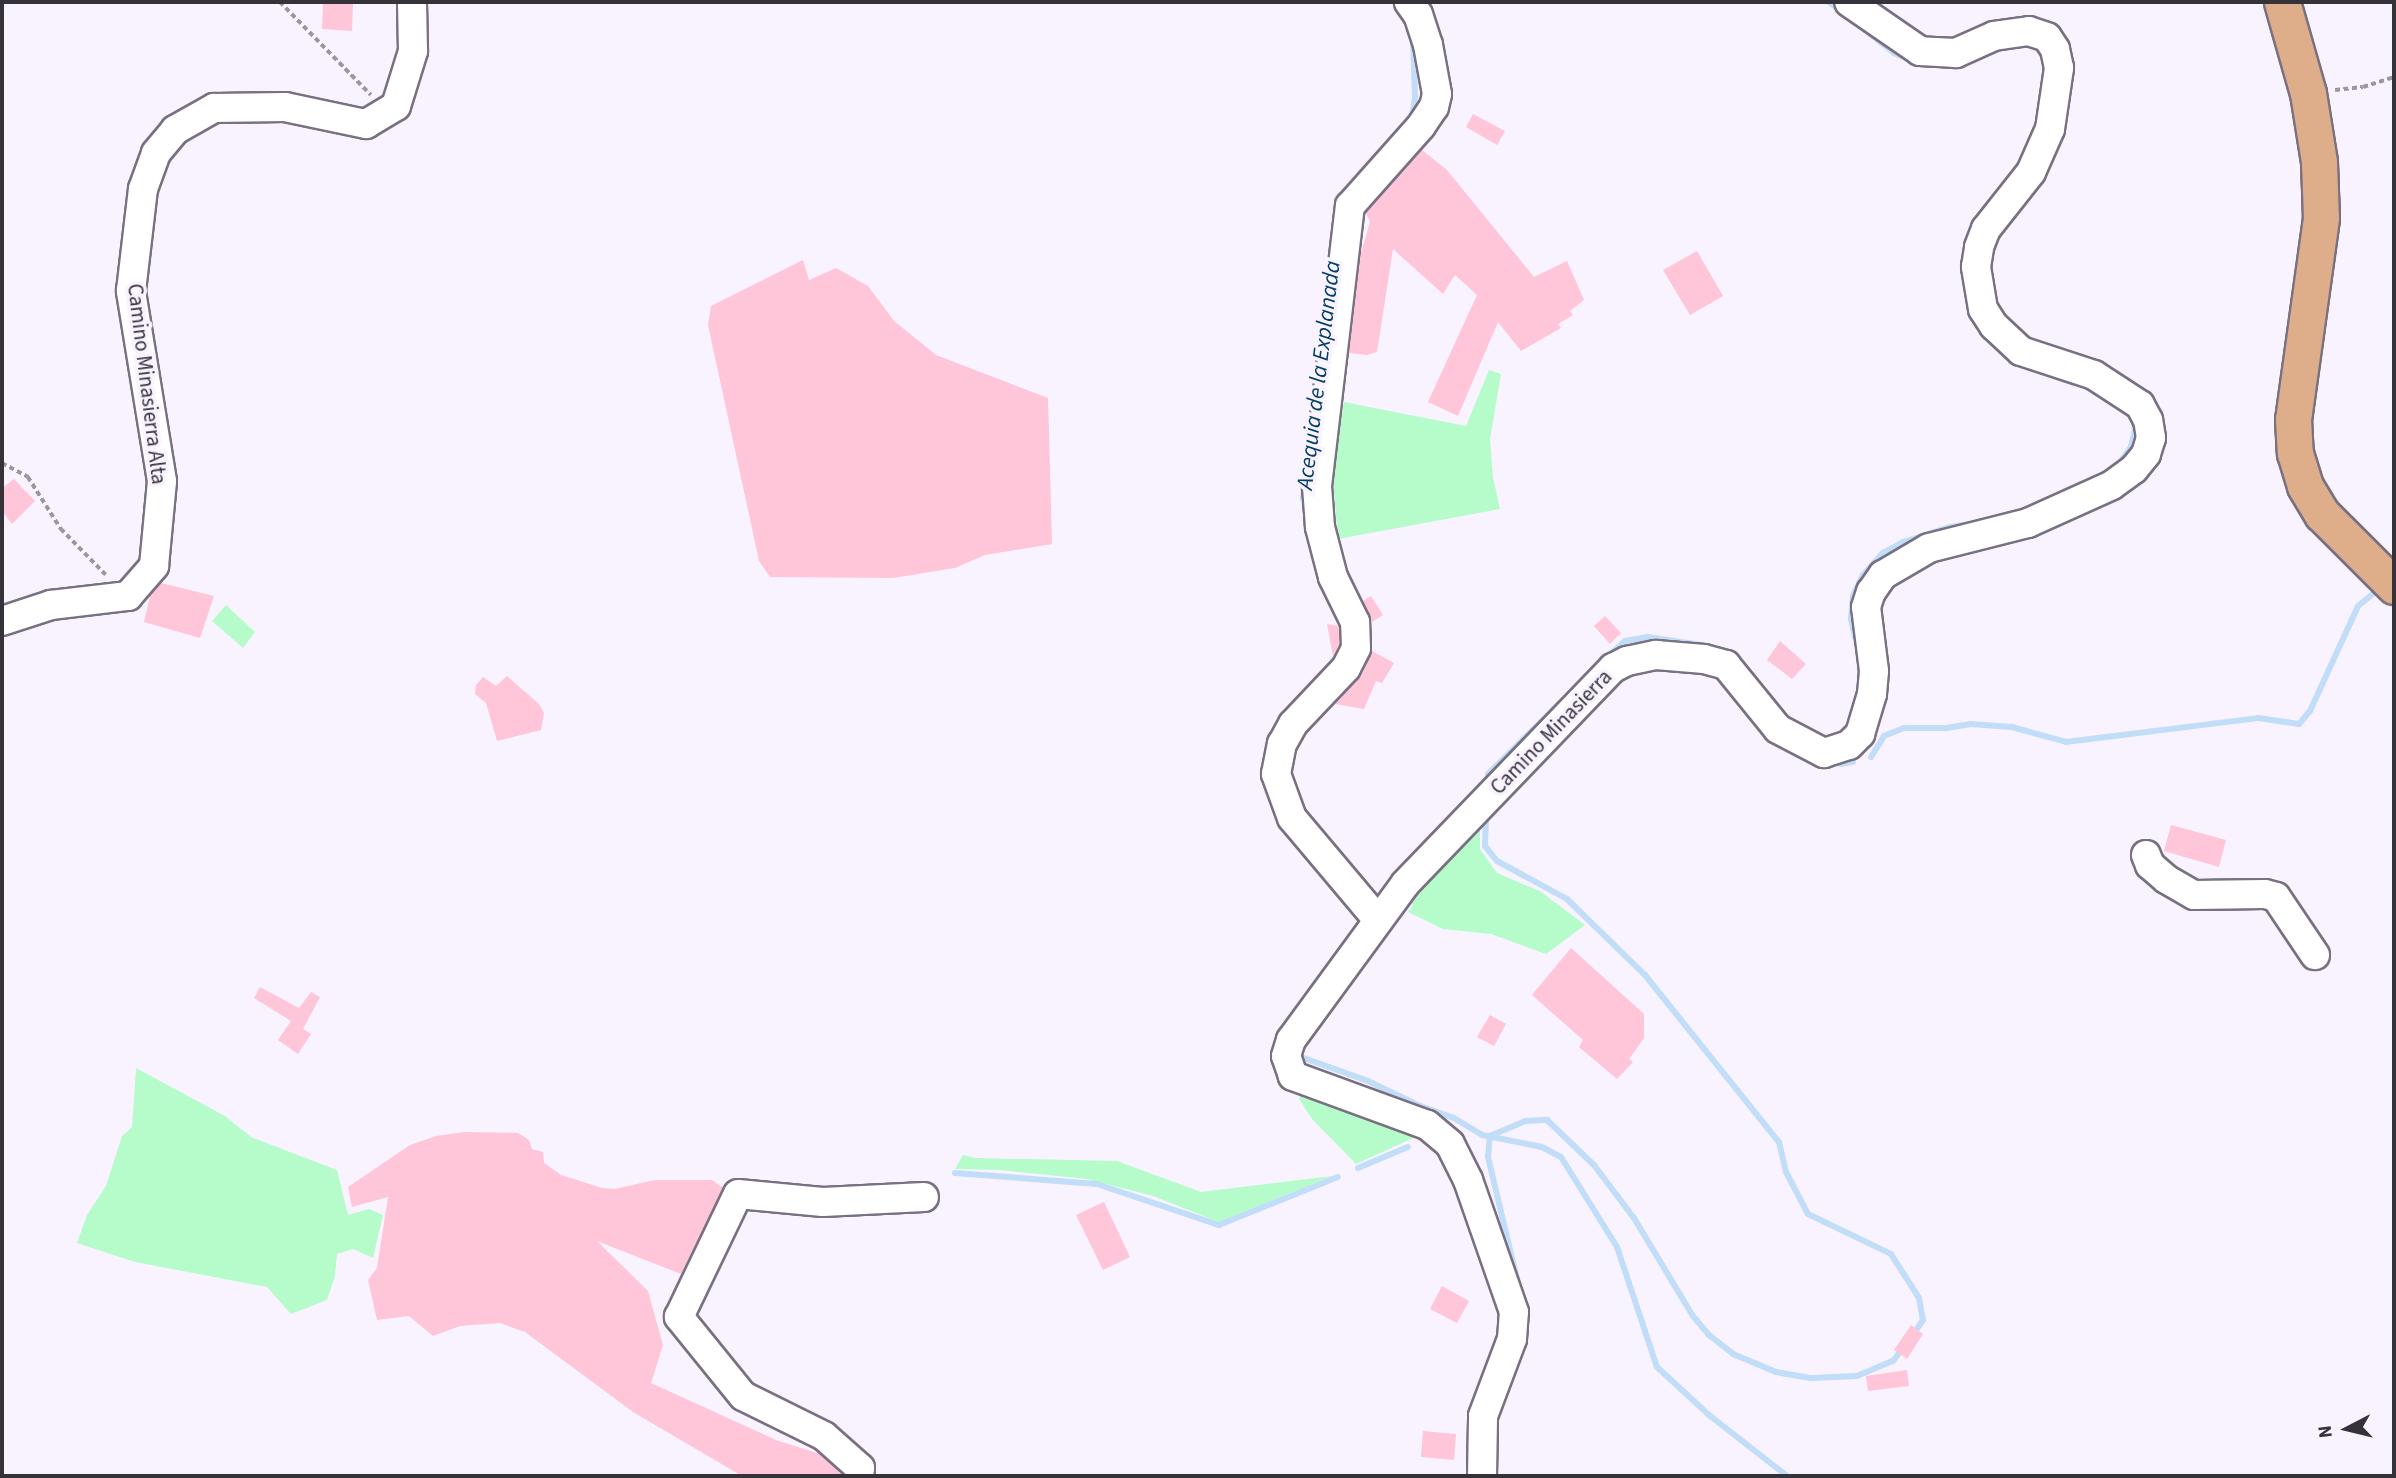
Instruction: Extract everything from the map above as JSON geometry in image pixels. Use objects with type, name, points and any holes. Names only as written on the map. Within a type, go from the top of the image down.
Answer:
[{"type":"main road","points":[[2282,2],[2308,93],[2319,162],[2321,218],[2293,419],[2295,453],[2305,486],[2322,514],[2394,586]]},
{"type":"street","points":[[387,111],[396,106],[413,51],[412,2]]},
{"type":"street","points":[[1378,920],[1292,818],[1276,774],[1282,744],[1293,724],[1346,668],[1356,648],[1356,622],[1333,577],[1320,527],[1317,486],[1350,206],[1421,126],[1434,107],[1437,94],[1428,45],[1418,15],[1409,2]]},
{"type":"street","name":"Camino Minasierra","points":[[1482,1476],[1483,1416],[1512,1339],[1514,1312],[1468,1180],[1450,1144],[1427,1125],[1293,1076],[1286,1056],[1291,1040],[1405,884],[1613,668],[1641,657],[1680,655],[1726,665],[1778,729],[1824,753],[1849,745],[1860,734],[1872,694],[1874,671],[1866,607],[1871,592],[1882,575],[1929,548],[2028,523],[2112,485],[2134,469],[2146,454],[2151,438],[2148,420],[2140,405],[2094,375],[2021,351],[1994,326],[1983,309],[1976,267],[1986,229],[2031,172],[2050,129],[2059,68],[2055,49],[2046,37],[2029,31],[1994,36],[1956,53],[1920,51],[1849,2]]},
{"type":"street","name":"Camino Minasierra Alta","points":[[128,596],[154,566],[162,481],[131,291],[143,189],[156,153],[175,130],[214,108],[285,107],[366,124],[387,111]]},
{"type":"street","points":[[2,621],[51,605],[128,596]]},
{"type":"street","points":[[2146,855],[2150,865],[2166,879],[2194,895],[2266,894],[2276,897],[2315,955]]},
{"type":"street","points":[[859,1476],[860,1468],[824,1436],[743,1396],[679,1317],[738,1194],[823,1202],[925,1197]]},
{"type":"path","points":[[280,2],[387,111]]},
{"type":"path","points":[[2308,93],[2363,87],[2394,77]]},
{"type":"path","points":[[2,463],[28,477],[61,529],[128,596]]},
{"type":"green space","points":[[1489,370],[1501,374],[1490,439],[1493,478],[1500,509],[1338,539],[1332,468],[1344,402],[1466,426]]},
{"type":"green space","points":[[226,605],[255,632],[243,648],[212,621]]},
{"type":"green space","points":[[1480,816],[1480,849],[1497,873],[1540,891],[1585,925],[1546,954],[1491,934],[1443,929],[1408,912],[1413,905],[1406,897]]},
{"type":"green space","points":[[136,1068],[225,1116],[251,1137],[337,1170],[348,1215],[369,1209],[383,1215],[373,1258],[353,1249],[337,1254],[335,1276],[327,1300],[291,1314],[267,1287],[135,1262],[77,1243],[87,1215],[106,1186],[122,1136],[132,1127]]},
{"type":"green space","points":[[1303,1091],[1422,1134],[1356,1164],[1312,1119],[1299,1099]]},
{"type":"green space","points":[[963,1155],[975,1158],[1117,1161],[1201,1192],[1332,1176],[1219,1222],[1153,1196],[1087,1179],[999,1170],[955,1169]]},
{"type":"building","points":[[323,2],[353,2],[352,31],[322,29]]},
{"type":"building","points":[[1473,114],[1505,131],[1497,145],[1466,127]]},
{"type":"building","points":[[1422,150],[1447,170],[1534,277],[1567,261],[1584,300],[1570,311],[1573,315],[1558,324],[1561,328],[1521,351],[1498,322],[1458,416],[1428,402],[1477,295],[1455,275],[1443,294],[1393,249],[1377,352],[1367,355],[1349,353],[1361,253],[1370,222],[1366,213]]},
{"type":"building","points":[[1697,251],[1723,296],[1690,315],[1663,270]]},
{"type":"building","points":[[803,260],[809,280],[836,268],[868,286],[894,321],[936,355],[1048,398],[1052,544],[985,555],[955,568],[893,578],[770,577],[759,561],[708,325],[711,306]]},
{"type":"building","points":[[14,479],[35,501],[12,524],[2,511],[2,488]]},
{"type":"building","points":[[161,583],[214,596],[200,638],[144,622],[150,596]]},
{"type":"building","points":[[1371,596],[1383,615],[1372,622],[1363,601]]},
{"type":"building","points":[[1605,616],[1621,633],[1610,644],[1594,626]]},
{"type":"building","points":[[1327,624],[1339,626],[1339,644],[1333,656]]},
{"type":"building","points":[[1780,641],[1806,664],[1792,679],[1767,660]]},
{"type":"building","points":[[1372,651],[1394,663],[1382,683],[1376,681],[1364,709],[1335,704],[1361,676]]},
{"type":"building","points":[[507,676],[539,704],[544,713],[541,730],[497,741],[486,703],[475,694],[476,685],[483,677],[496,686]]},
{"type":"building","points":[[2171,825],[2226,840],[2219,867],[2164,851]]},
{"type":"building","points":[[1571,948],[1644,1014],[1644,1038],[1629,1059],[1633,1062],[1617,1079],[1579,1047],[1583,1040],[1532,995]]},
{"type":"building","points":[[260,987],[299,1008],[311,992],[320,997],[303,1029],[311,1034],[298,1054],[278,1040],[291,1021],[254,998]]},
{"type":"building","points":[[1490,1015],[1506,1024],[1494,1046],[1477,1037]]},
{"type":"building","points":[[464,1132],[518,1133],[529,1140],[532,1149],[543,1152],[544,1163],[561,1175],[602,1188],[615,1189],[655,1180],[712,1180],[723,1188],[681,1274],[597,1241],[648,1291],[663,1345],[651,1383],[776,1440],[820,1454],[843,1476],[742,1476],[633,1412],[525,1332],[500,1323],[460,1326],[433,1336],[409,1316],[377,1320],[368,1280],[377,1268],[388,1197],[352,1207],[348,1187],[410,1145],[436,1136]]},
{"type":"building","points":[[1104,1202],[1130,1257],[1103,1270],[1076,1215]]},
{"type":"building","points":[[1442,1286],[1469,1301],[1457,1323],[1430,1309]]},
{"type":"building","points":[[1911,1325],[1923,1334],[1907,1359],[1894,1350]]},
{"type":"building","points":[[1907,1370],[1909,1386],[1868,1391],[1866,1376]]},
{"type":"building","points":[[1423,1431],[1456,1434],[1454,1460],[1421,1457]]},
{"type":"waterway","points":[[1829,2],[1843,12]]},
{"type":"waterway","points":[[1865,30],[1894,53],[1911,60]]},
{"type":"waterway","name":"Acequia de la Explanada","points":[[1412,117],[1415,97],[1413,38]]},
{"type":"waterway","points":[[2028,367],[2074,383]]},
{"type":"waterway","points":[[2119,464],[2131,447],[2135,430],[2133,417]]},
{"type":"waterway","name":"Acequia de la Explanada","points":[[1305,485],[1303,498],[1306,509]]},
{"type":"waterway","points":[[1857,645],[1851,619],[1853,596],[1863,575],[1883,553],[1903,542],[1950,527],[1971,524]]},
{"type":"waterway","points":[[1871,757],[1884,736],[1904,728],[1946,728],[1970,724],[2012,727],[2066,742],[2258,718],[2299,724],[2310,711],[2358,606],[2380,588]]},
{"type":"waterway","points":[[1604,660],[1625,641],[1648,637],[1707,646]]},
{"type":"waterway","points":[[1488,774],[1566,697]]},
{"type":"waterway","points":[[1841,764],[1853,762]]},
{"type":"waterway","points":[[1486,817],[1485,846],[1497,861],[1567,899],[1645,975],[1779,1142],[1786,1172],[1808,1214],[1891,1254],[1919,1298],[1923,1320],[1913,1335]]},
{"type":"waterway","points":[[1301,1057],[1368,1081],[1418,1105],[1454,1118],[1482,1135],[1542,1147],[1561,1157],[1617,1247],[1657,1367],[1709,1415],[1787,1476]]},
{"type":"waterway","points":[[1519,1288],[1488,1157],[1490,1136],[1525,1121],[1547,1120],[1594,1165],[1634,1218],[1693,1316],[1709,1335],[1733,1354],[1776,1372],[1811,1378],[1857,1376],[1893,1361],[1902,1349]]},
{"type":"waterway","points":[[1358,1168],[1408,1147]]},
{"type":"waterway","name":"Acequia de la Explanada","points":[[955,1173],[1097,1184],[1219,1225],[1338,1177]]}]
